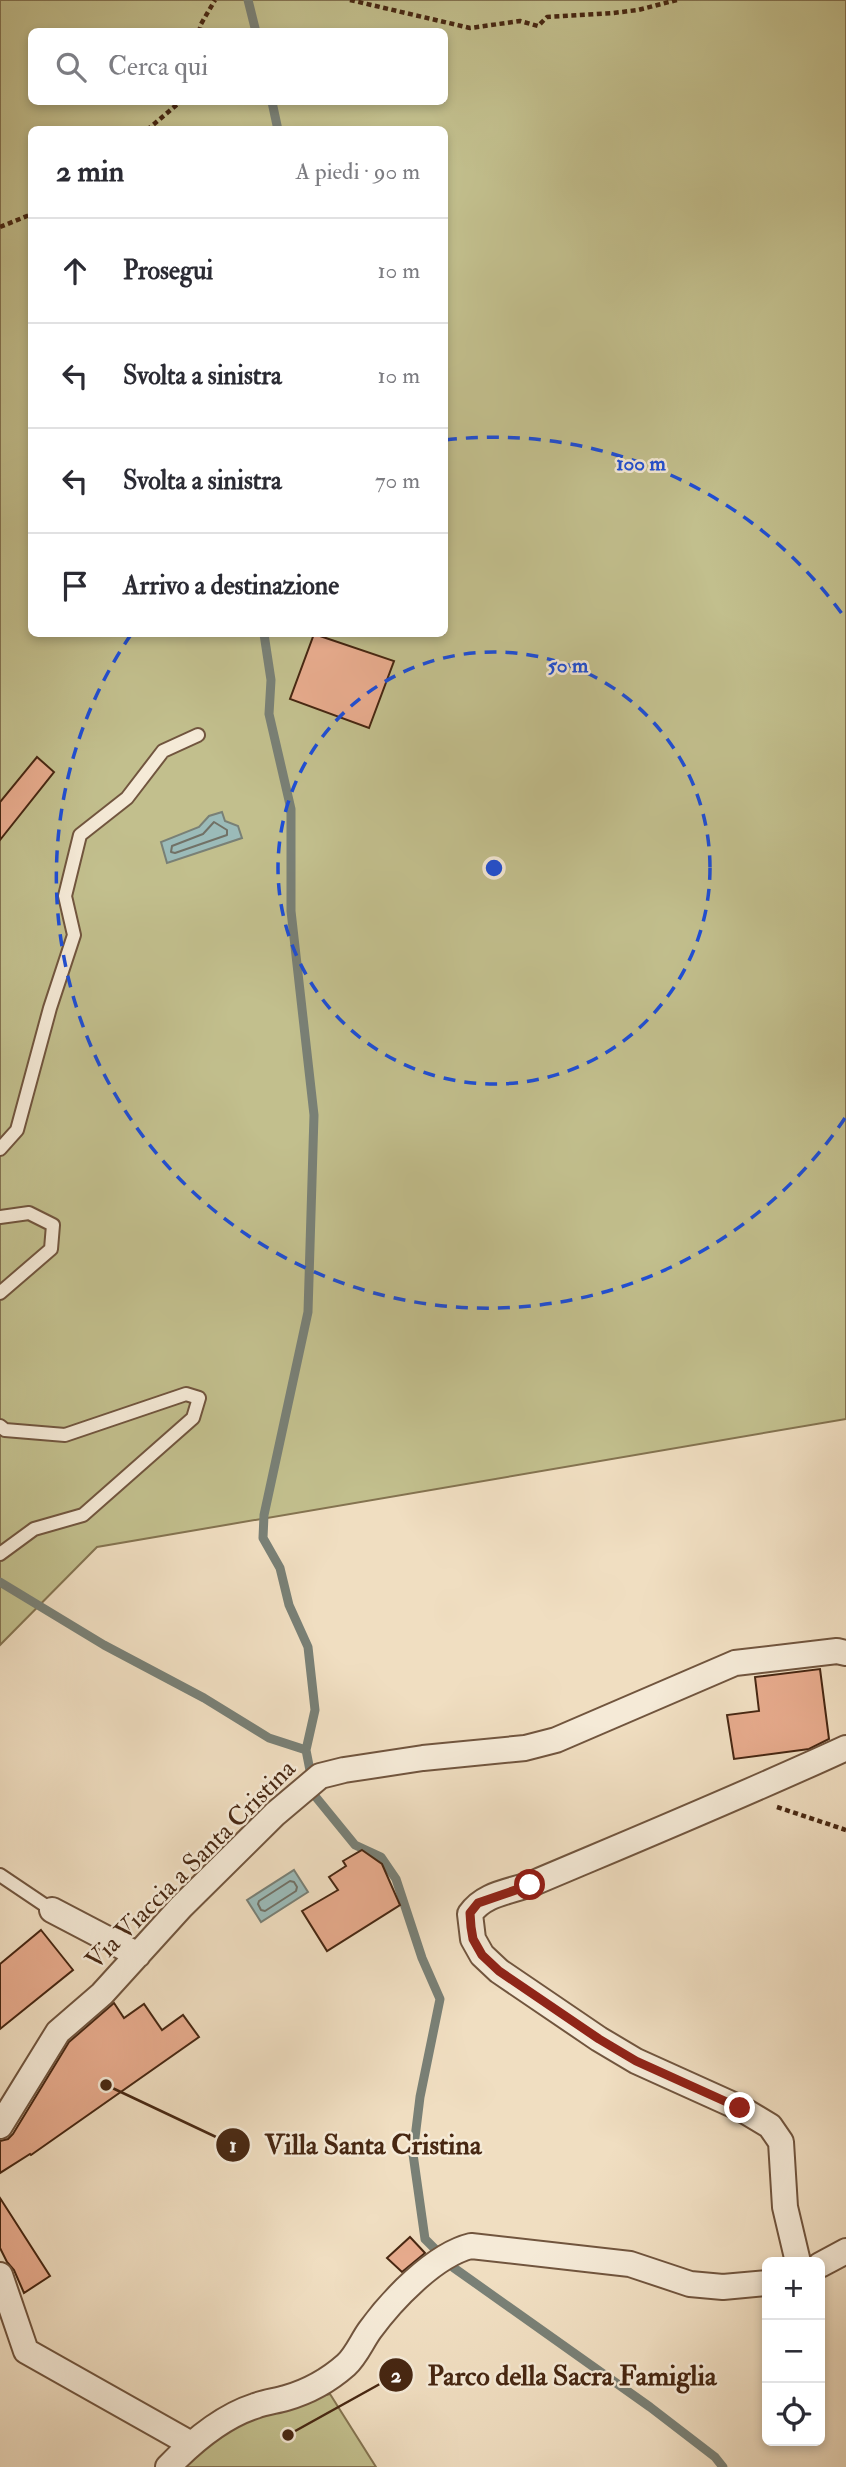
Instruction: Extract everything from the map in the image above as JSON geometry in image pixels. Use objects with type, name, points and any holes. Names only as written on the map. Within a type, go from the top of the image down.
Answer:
[{"type":"street","name":"Via Viaccia a Santa Cristina","points":[[0,2126],[58,2032],[102,1994],[181,1907],[275,1814],[320,1776],[410,1760],[526,1748],[556,1741],[735,1663],[837,1651],[846,1653]]},
{"type":"street","points":[[797,2257],[785,2207],[781,2141],[770,2126],[740,2108],[636,2061],[499,1971],[482,1955],[473,1939],[470,1913],[478,1903],[487,1898],[530,1885],[846,1748]]},
{"type":"street","points":[[52,1910],[138,1955]]},
{"type":"street","points":[[169,2467],[191,2444],[221,2423],[254,2406],[288,2398],[330,2378],[349,2363],[391,2304],[444,2258],[471,2246],[630,2264],[690,2284],[723,2287],[762,2284]]},
{"type":"street","points":[[825,2262],[846,2251]]},
{"type":"street","points":[[0,2275],[26,2351],[191,2444]]},
{"type":"lane","points":[[0,1149],[17,1130],[50,1008],[74,935],[65,896],[80,835],[127,798],[163,751],[198,735]]},
{"type":"lane","points":[[0,1217],[29,1213],[53,1225],[51,1249],[0,1293]]},
{"type":"lane","points":[[0,1426],[5,1430],[65,1435],[186,1394],[198,1398],[193,1418],[83,1515],[34,1529],[0,1554]]},
{"type":"lane","points":[[0,1875],[52,1910]]},
{"type":"path","points":[[200,28],[215,0]]},
{"type":"path","points":[[349,0],[470,28],[520,21],[538,26],[547,17],[638,10],[677,0]]},
{"type":"path","points":[[152,126],[176,105]]},
{"type":"path","points":[[0,227],[28,216]]},
{"type":"path","points":[[761,1787],[777,1807],[846,1830]]},
{"type":"shaded area","points":[[0,0],[846,0],[846,1419],[97,1547],[0,1645]]},
{"type":"shaded area","points":[[330,2394],[376,2467],[176,2467],[249,2418],[286,2404]]},
{"type":"water","points":[[222,812],[225,821],[238,826],[242,838],[167,863],[161,842],[199,827],[209,816]]},
{"type":"water","points":[[294,1870],[308,1892],[261,1922],[247,1900]]},
{"type":"building","points":[[313,637],[323,637],[394,661],[369,728],[290,699]]},
{"type":"building","points":[[37,757],[54,772],[0,840],[0,802]]},
{"type":"building","points":[[820,1669],[829,1739],[809,1749],[734,1759],[727,1715],[759,1711],[755,1677]]},
{"type":"building","points":[[362,1850],[382,1864],[400,1905],[327,1951],[302,1911],[338,1890],[329,1877],[346,1866],[343,1861]]},
{"type":"building","points":[[41,1930],[73,1970],[0,2029],[0,1964]]},
{"type":"building","points":[[114,2003],[124,2018],[144,2004],[162,2030],[183,2015],[199,2037],[31,2155],[0,2173],[0,2141],[13,2134],[69,2042]]},
{"type":"building","points":[[0,2198],[50,2276],[24,2293],[0,2248]]},
{"type":"building","points":[[410,2237],[425,2253],[402,2272],[387,2258]]},
{"type":"waterway","points":[[248,0],[255,28]]},
{"type":"waterway","points":[[273,105],[277,126]]},
{"type":"waterway","points":[[264,637],[271,680],[269,714],[291,809],[291,911],[314,1115],[308,1312],[264,1515],[263,1538],[280,1568],[289,1605],[308,1647],[315,1710],[306,1750],[315,1796],[355,1845],[381,1857],[396,1879],[422,1958],[440,1999],[420,2097],[413,2154],[425,2239],[454,2268],[650,2407],[715,2457],[723,2467]]},
{"type":"waterway","points":[[0,1582],[104,1645],[204,1698],[269,1738],[306,1750]]},
{"type":"place","name":"Villa Santa Cristina","points":[[106,2085]]},
{"type":"place","name":"Parco della Sacra Famiglia","points":[[288,2435]]},
{"type":"route","points":[[530,1885],[487,1898],[478,1903],[470,1913],[473,1939],[482,1955],[499,1971],[636,2061],[740,2108]]}]
